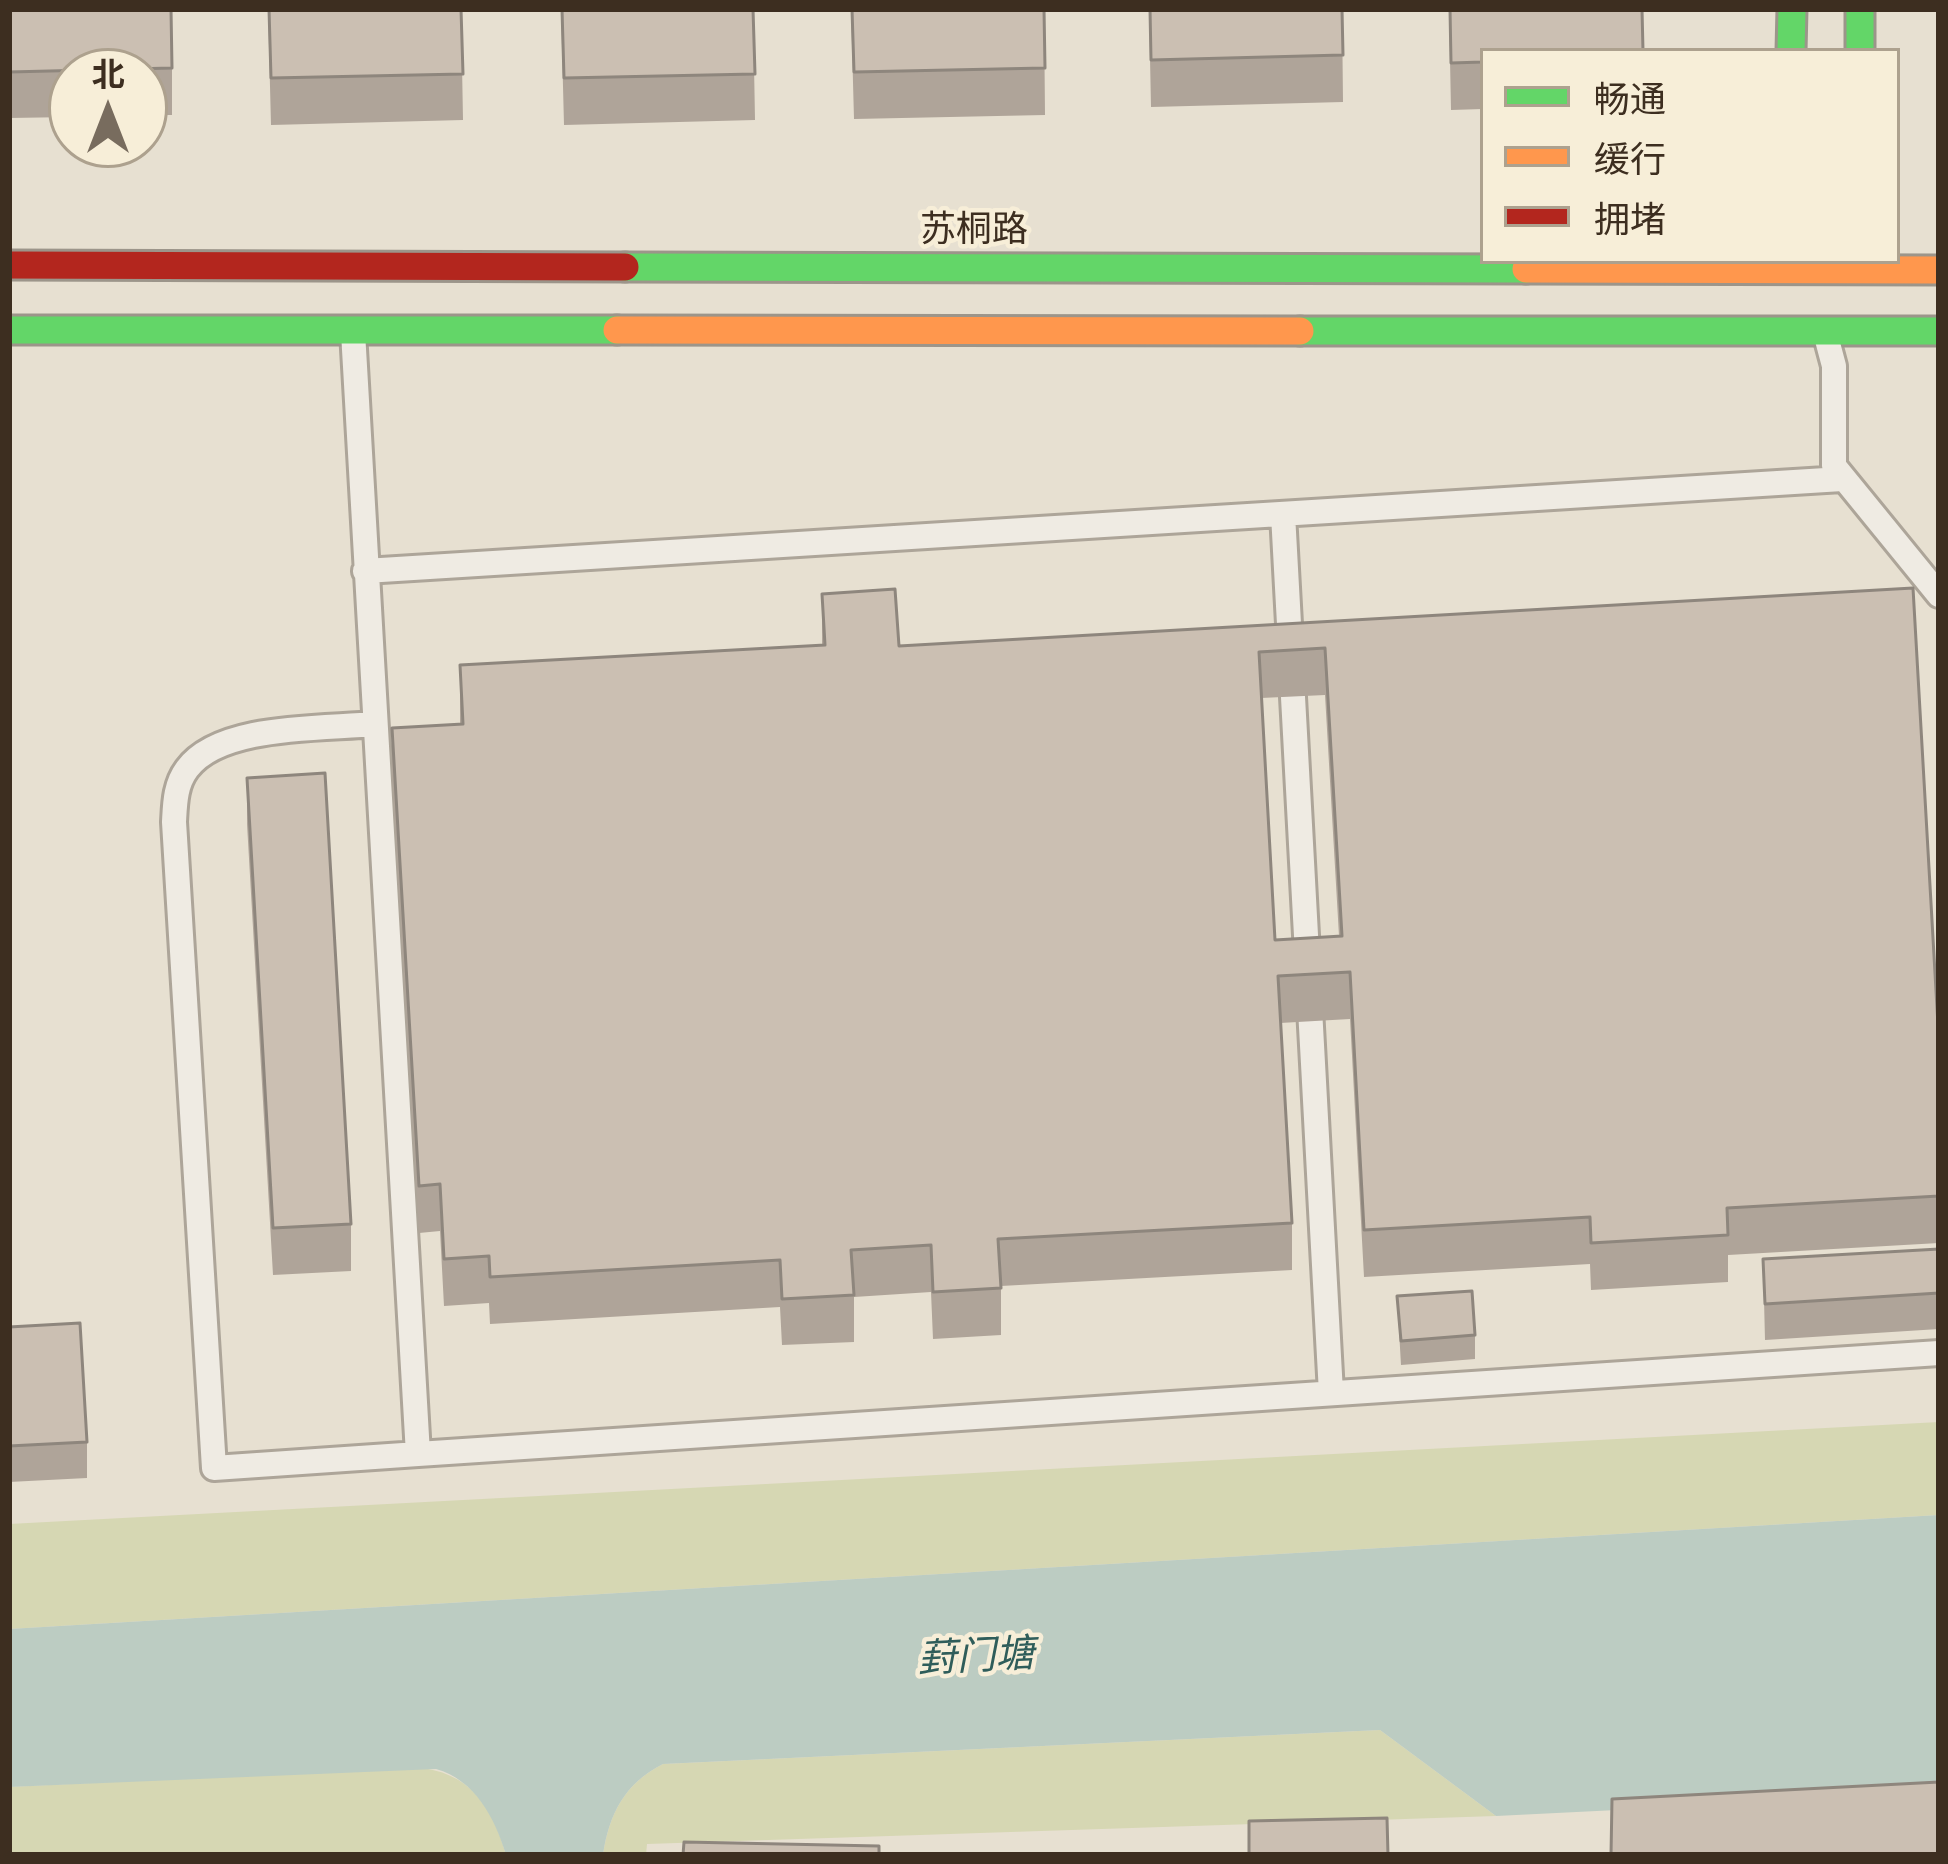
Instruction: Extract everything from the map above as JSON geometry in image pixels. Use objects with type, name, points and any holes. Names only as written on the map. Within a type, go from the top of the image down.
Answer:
[{"type":"main road","points":[[1791,48],[1792,9]]},
{"type":"main road","points":[[1860,9],[1860,48]]},
{"type":"main road","points":[[1790,264],[1845,292]]},
{"type":"main road","name":"苏桐路","points":[[9,330],[353,330],[1790,264],[1939,332]]},
{"type":"main road","name":"苏桐路","points":[[9,265],[1082,298],[1845,292],[1939,270]]},
{"type":"lane","points":[[1845,292],[1834,366],[1834,466],[1939,596]]},
{"type":"lane","points":[[353,330],[418,1454]]},
{"type":"lane","points":[[365,571],[1843,478]]},
{"type":"lane","points":[[1282,514],[1330,1394]]},
{"type":"lane","points":[[374,724],[251,736],[219,745],[186,770],[175,799],[214,1468],[1939,1353]]},
{"type":"green space","points":[[1939,1422],[1939,1515],[9,1629],[9,1524]]},
{"type":"green space","points":[[1380,1730],[1496,1816],[647,1844],[646,1855],[603,1855],[621,1801],[638,1780],[663,1764]]},
{"type":"green space","points":[[415,1767],[450,1776],[476,1794],[493,1820],[506,1855],[9,1855],[9,1787]]},
{"type":"water","name":"葑门塘","points":[[1939,1515],[1939,1794],[1496,1816],[1380,1730],[663,1764],[638,1780],[621,1801],[603,1855],[506,1855],[481,1802],[462,1782],[436,1769],[9,1787],[9,1629]]},
{"type":"building","points":[[9,9],[171,9],[172,68],[168,68],[168,48],[48,48],[48,71],[9,72]]},
{"type":"building","points":[[269,9],[461,9],[463,74],[271,78]]},
{"type":"building","points":[[562,9],[753,9],[755,74],[564,78]]},
{"type":"building","points":[[852,9],[1044,9],[1045,68],[854,72]]},
{"type":"building","points":[[1150,9],[1342,9],[1343,55],[1151,60]]},
{"type":"building","points":[[1450,9],[1642,9],[1643,48],[1480,48],[1480,62],[1451,63]]},
{"type":"building","points":[[1913,588],[1939,1043],[1939,1196],[1727,1208],[1728,1235],[1591,1243],[1590,1217],[1364,1230],[1350,972],[1278,976],[1292,1223],[998,1239],[1001,1288],[933,1292],[931,1245],[851,1250],[854,1295],[782,1299],[780,1260],[490,1277],[489,1256],[444,1259],[440,1184],[419,1186],[392,728],[463,724],[460,665],[825,645],[822,594],[895,589],[899,646]],"holes":[[[1325,648],[1342,936],[1275,940],[1259,652]]]},
{"type":"building","points":[[325,773],[351,1224],[273,1228],[247,778]]},
{"type":"building","points":[[1939,1249],[1939,1293],[1765,1304],[1763,1259]]},
{"type":"building","points":[[1472,1291],[1475,1335],[1401,1341],[1397,1296]]},
{"type":"building","points":[[80,1323],[87,1442],[9,1446],[9,1327]]},
{"type":"building","points":[[1939,1782],[1939,1855],[1611,1855],[1612,1799]]},
{"type":"building","points":[[1387,1818],[1388,1855],[1249,1855],[1249,1821]]},
{"type":"building","points":[[684,1842],[879,1846],[879,1855],[683,1855]]},
{"type":"traffic: fast","points":[[1791,48],[1792,9]]},
{"type":"traffic: fast","points":[[1860,9],[1860,48]]},
{"type":"traffic: fast","points":[[625,267],[1526,269]]},
{"type":"traffic: fast","points":[[9,330],[617,330]]},
{"type":"traffic: fast","points":[[1300,331],[1939,331]]},
{"type":"traffic: slow","points":[[1526,269],[1939,270]]},
{"type":"traffic: slow","points":[[617,330],[1300,331]]},
{"type":"traffic: jam","points":[[9,265],[625,267]]}]
